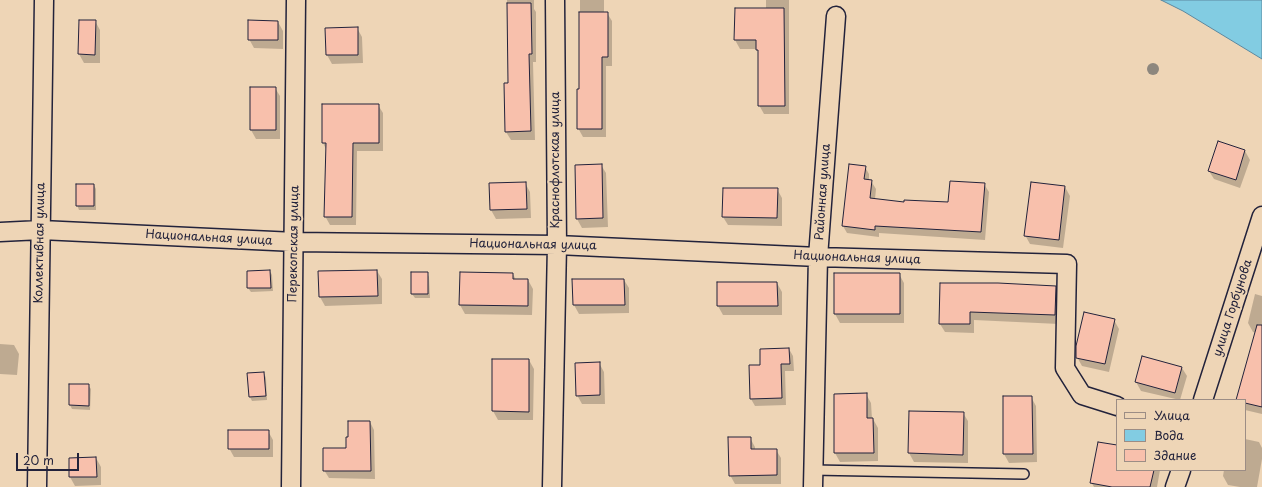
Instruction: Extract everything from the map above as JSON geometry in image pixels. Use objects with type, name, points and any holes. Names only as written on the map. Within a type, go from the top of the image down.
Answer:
[{"type":"street","name":"Коллективная улица","points":[[37,487],[44,0]]},
{"type":"street","name":"Перекопская улица","points":[[291,487],[295,242],[296,0]]},
{"type":"street","name":"Краснофлотская улица","points":[[552,487],[557,245],[555,0]]},
{"type":"street","name":"Районная улица","points":[[813,478],[818,257],[836,16]]},
{"type":"street","name":"улица Горбунова","points":[[1203,399],[1262,216]]},
{"type":"street","name":"Национальная улица","points":[[0,232],[41,230],[295,242],[557,245],[818,257],[1067,264],[1065,368],[1082,395],[1116,406]]},
{"type":"street","points":[[1175,487],[1181,471]]},
{"type":"lane","points":[[813,478],[1024,474]]},
{"type":"water","points":[[1161,0],[1262,0],[1262,59],[1183,11]]},
{"type":"building","points":[[507,3],[531,3],[532,54],[529,54],[531,131],[505,132],[504,83],[508,83]]},
{"type":"building","points":[[735,8],[784,8],[785,106],[758,106],[758,50],[756,50],[756,40],[734,40]]},
{"type":"building","points":[[579,12],[608,12],[608,57],[602,57],[602,129],[577,129],[577,89],[579,89]]},
{"type":"building","points":[[79,20],[96,20],[95,55],[78,54]]},
{"type":"building","points":[[248,20],[278,21],[278,40],[248,40]]},
{"type":"building","points":[[358,27],[358,55],[326,55],[325,28]]},
{"type":"building","points":[[250,87],[276,87],[276,130],[250,130]]},
{"type":"building","points":[[322,104],[379,104],[379,143],[353,143],[352,217],[324,217],[326,143],[322,143]]},
{"type":"building","points":[[1218,141],[1245,150],[1236,180],[1208,171]]},
{"type":"building","points":[[602,164],[603,218],[576,219],[575,165]]},
{"type":"building","points":[[849,164],[866,166],[864,179],[872,180],[870,198],[904,202],[904,200],[948,202],[950,181],[985,183],[981,232],[875,226],[875,230],[842,226]]},
{"type":"building","points":[[526,182],[527,209],[490,210],[489,183]]},
{"type":"building","points":[[1031,182],[1065,186],[1059,240],[1024,236]]},
{"type":"building","points":[[76,184],[94,184],[94,206],[76,206]]},
{"type":"building","points":[[723,188],[778,188],[777,218],[722,217]]},
{"type":"building","points":[[270,270],[271,288],[247,288],[247,271]]},
{"type":"building","points":[[377,270],[378,296],[319,297],[318,271]]},
{"type":"building","points":[[411,272],[428,272],[428,294],[411,294]]},
{"type":"building","points":[[460,272],[513,273],[513,279],[528,279],[528,306],[459,305]]},
{"type":"building","points":[[834,273],[900,273],[900,314],[834,314]]},
{"type":"building","points":[[572,279],[624,279],[625,305],[573,305]]},
{"type":"building","points":[[717,282],[777,282],[778,306],[717,306]]},
{"type":"building","points":[[940,283],[998,283],[1056,286],[1055,315],[970,312],[970,324],[939,324]]},
{"type":"building","points":[[1084,312],[1115,319],[1105,364],[1076,358],[1076,346]]},
{"type":"building","points":[[1257,325],[1262,325],[1262,407],[1246,403],[1246,399],[1236,399]]},
{"type":"building","points":[[789,348],[790,364],[781,364],[782,398],[750,399],[749,365],[760,365],[760,349]]},
{"type":"building","points":[[1142,356],[1182,367],[1175,393],[1135,382]]},
{"type":"building","points":[[492,359],[529,359],[529,412],[492,411]]},
{"type":"building","points":[[600,362],[600,395],[576,396],[575,363]]},
{"type":"building","points":[[264,372],[266,396],[249,397],[247,373]]},
{"type":"building","points":[[69,384],[89,384],[89,406],[69,405]]},
{"type":"building","points":[[867,393],[867,418],[873,418],[874,453],[834,453],[834,394]]},
{"type":"building","points":[[1003,396],[1032,396],[1033,454],[1003,454]]},
{"type":"building","points":[[909,411],[964,412],[963,455],[908,453]]},
{"type":"building","points":[[348,421],[370,421],[371,471],[323,471],[323,448],[346,448]]},
{"type":"building","points":[[228,430],[269,430],[269,449],[228,449]]},
{"type":"building","points":[[728,437],[751,437],[751,449],[777,449],[777,475],[729,476]]},
{"type":"building","points":[[1098,442],[1116,445],[1116,471],[1154,471],[1150,487],[1112,487],[1090,483]]},
{"type":"building","points":[[96,457],[97,477],[69,477],[69,458]]}]
